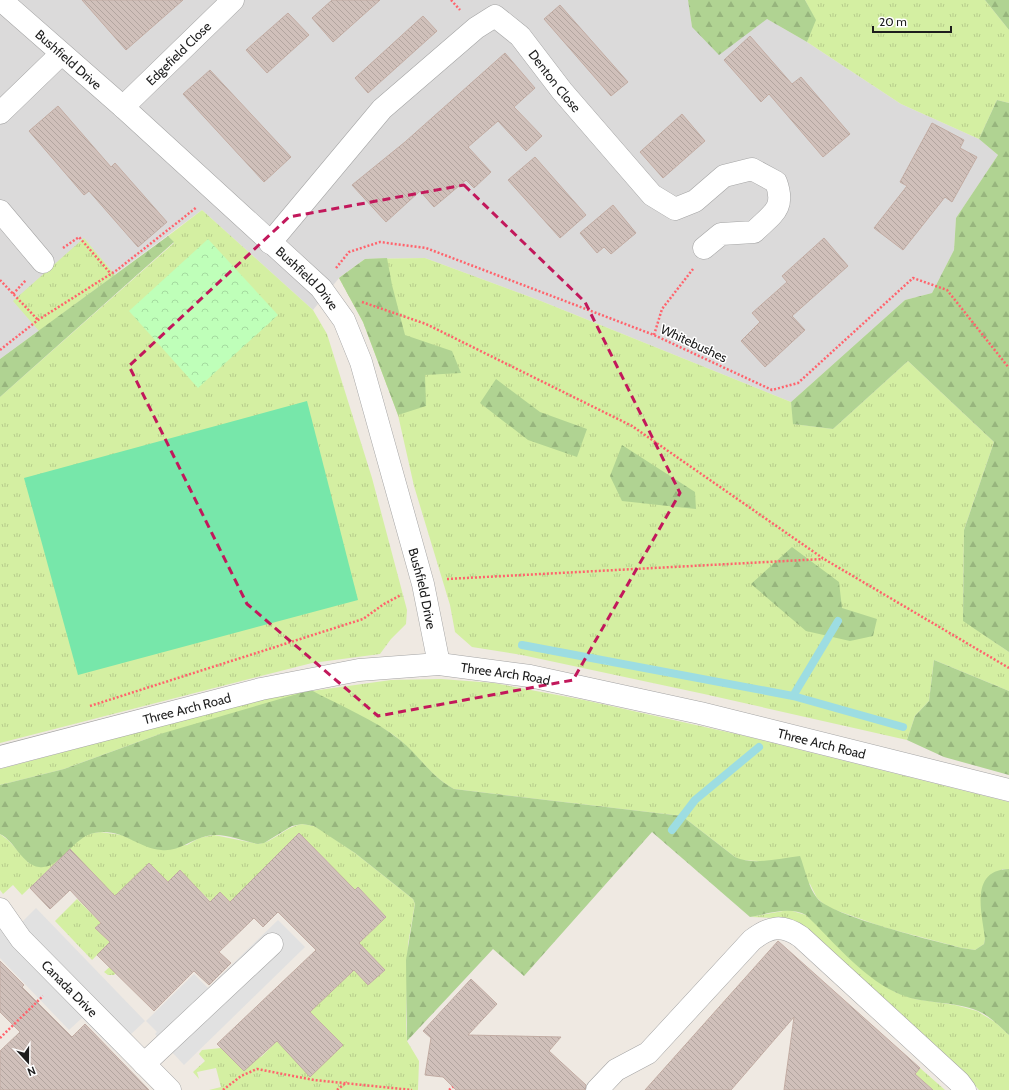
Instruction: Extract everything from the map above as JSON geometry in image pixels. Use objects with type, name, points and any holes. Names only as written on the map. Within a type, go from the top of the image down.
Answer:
[{"type":"street","name":"Bushfield Drive","points":[[1,0],[123,107],[213,191],[321,288],[344,320],[361,362],[423,584],[439,664]]},
{"type":"street","name":"Edgefield Close","points":[[123,107],[232,0]]},
{"type":"street","name":"Denton Close","points":[[270,243],[382,109],[476,28],[495,16],[520,36],[562,91],[652,195],[674,209],[695,201],[724,176],[752,169],[776,182],[781,196],[777,209],[754,232],[721,234],[704,248]]},
{"type":"street","points":[[0,112],[61,54]]},
{"type":"street","points":[[0,210],[43,262]]},
{"type":"street","name":"Three Arch Road","points":[[0,757],[261,689],[359,670],[439,664],[530,676],[693,711],[1009,790]]},
{"type":"street","name":"Canada Drive","points":[[0,909],[18,935],[170,1090]]},
{"type":"street","points":[[597,1090],[616,1070],[648,1053],[752,940],[765,931],[783,928],[789,929],[801,937],[959,1082],[965,1090]]},
{"type":"street","points":[[144,1064],[272,944]]},
{"type":"path","points":[[0,350],[38,320],[111,274],[194,210],[213,191]]},
{"type":"path","points":[[43,262],[79,238],[111,274]]},
{"type":"path","name":"Whitebushes","points":[[321,288],[349,252],[380,242],[426,248],[654,335],[772,390],[798,383],[913,278],[947,290],[1009,368]]},
{"type":"path","points":[[654,335],[662,309],[698,263],[704,248]]},
{"type":"path","points":[[0,280],[38,320]]},
{"type":"path","points":[[358,301],[426,324],[632,426],[824,559],[1009,668]]},
{"type":"path","points":[[0,1038],[60,979]]},
{"type":"path","points":[[223,1090],[241,1076],[257,1069],[314,1080],[347,1082],[412,1090]]},
{"type":"path","points":[[337,1090],[347,1082]]},
{"type":"path","points":[[449,1090],[453,1087]]},
{"type":"highlighted area","points":[[464,185],[585,302],[680,493],[573,680],[378,716],[247,604],[129,366],[289,217]]},
{"type":"shaded area","points":[[0,0],[688,0],[692,27],[767,19],[807,42],[901,104],[979,139],[998,155],[956,218],[954,250],[932,293],[905,300],[791,402],[541,301],[425,258],[365,259],[339,278],[313,310],[202,210],[0,359]]},
{"type":"shaded area","points":[[36,908],[145,1021],[114,1050],[82,1018],[69,1030],[0,958],[0,927],[21,923]]},
{"type":"shaded area","points":[[278,920],[305,947],[184,1065],[155,1034],[157,1032],[146,1021],[194,974],[208,988]]},
{"type":"green space","points":[[688,0],[805,0],[816,20],[807,42],[767,19],[719,55],[692,27]]},
{"type":"green space","points":[[805,0],[985,0],[1009,30],[1009,103],[997,100],[979,139],[901,104],[807,42],[815,20]]},
{"type":"green space","points":[[985,0],[1009,0],[1009,30]]},
{"type":"green space","points":[[997,100],[1009,103],[1009,652],[963,621],[964,530],[994,442],[908,361],[833,429],[793,424],[791,402],[905,300],[932,293],[954,250],[956,218],[998,155],[979,139]]},
{"type":"green space","points":[[202,210],[313,310],[327,334],[372,478],[407,610],[406,624],[391,639],[380,654],[312,663],[0,743],[0,397],[174,243],[168,236]]},
{"type":"green space","points":[[168,236],[174,242],[0,397],[0,359]]},
{"type":"green space","points":[[84,238],[115,275],[39,331],[13,301]]},
{"type":"green space","points":[[208,239],[278,315],[198,388],[129,311]]},
{"type":"green space","points":[[387,258],[392,285],[405,335],[452,351],[461,373],[425,375],[426,406],[398,415],[363,322],[339,278],[365,259]]},
{"type":"green space","points":[[425,258],[541,301],[791,402],[794,424],[833,429],[908,361],[994,442],[964,530],[963,620],[1009,652],[1009,691],[934,660],[929,701],[915,716],[907,740],[522,655],[472,647],[455,632],[450,605],[414,486],[398,415],[363,322],[339,278],[365,259]]},
{"type":"green space","points":[[496,379],[540,412],[587,429],[577,457],[528,440],[480,403]]},
{"type":"green space","points":[[307,401],[358,600],[78,675],[24,478]]},
{"type":"green space","points":[[622,445],[695,492],[696,509],[622,501],[610,476]]},
{"type":"green space","points":[[792,547],[839,582],[842,608],[877,619],[873,636],[850,641],[806,631],[751,584]]},
{"type":"green space","points":[[934,660],[1009,691],[1009,775],[944,757],[907,740],[915,716],[929,701]]},
{"type":"green space","points":[[441,679],[494,683],[584,700],[745,736],[1009,802],[1009,869],[1002,869],[984,944],[975,950],[962,948],[883,927],[827,907],[817,898],[810,884],[757,861],[741,860],[735,857],[682,816],[454,789],[439,779],[408,747],[397,738],[385,729],[367,720],[160,734],[64,769],[0,785],[0,769],[269,697],[391,680]]},
{"type":"green space","points":[[311,690],[390,732],[407,746],[438,778],[454,789],[682,816],[735,857],[742,860],[767,861],[800,856],[811,889],[817,898],[826,905],[862,920],[949,945],[975,950],[984,944],[985,939],[981,906],[983,885],[988,877],[996,871],[1009,869],[1009,1035],[990,1018],[978,1011],[958,1005],[915,999],[895,992],[882,985],[870,977],[848,957],[806,915],[799,912],[786,911],[750,917],[652,832],[524,976],[493,949],[407,1041],[406,960],[415,904],[413,899],[355,853],[314,826],[302,824],[292,826],[264,843],[258,844],[226,836],[213,835],[201,838],[174,849],[167,850],[144,846],[121,835],[113,833],[94,833],[80,840],[54,864],[47,867],[39,867],[28,862],[5,837],[0,834],[0,785],[64,769],[160,734]]},
{"type":"green space","points":[[302,824],[314,826],[320,829],[355,853],[413,899],[415,904],[408,944],[406,1023],[407,1041],[419,1061],[418,1090],[209,1090],[221,1087],[216,1068],[197,1072],[199,1079],[193,1072],[205,1061],[199,1054],[202,1050],[221,1048],[261,1057],[277,1041],[310,1076],[343,1045],[307,1009],[333,984],[336,987],[354,970],[368,985],[385,970],[359,943],[386,917],[358,887],[331,912],[312,880],[329,863],[299,834],[230,902],[220,892],[211,902],[180,871],[168,882],[149,863],[117,895],[115,909],[70,849],[22,895],[13,885],[3,894],[0,890],[0,834],[8,840],[29,863],[87,834],[100,832],[122,835],[152,848],[187,845],[199,838],[214,835],[258,844],[264,843],[290,828]]},
{"type":"green space","points":[[77,899],[101,923],[96,928],[128,961],[114,975],[108,975],[104,972],[114,963],[102,950],[92,960],[55,921]]},
{"type":"green space","points":[[789,910],[806,915],[895,992],[915,999],[955,1005],[977,1011],[995,1022],[1009,1035],[1009,1090],[979,1090],[972,1082],[778,918],[750,917]]},
{"type":"green space","points":[[920,1068],[945,1090],[933,1090],[915,1074]]},
{"type":"building","points":[[82,0],[183,0],[126,50]]},
{"type":"building","points":[[332,0],[380,0],[333,42],[312,18]]},
{"type":"building","points":[[560,5],[628,82],[611,96],[544,19]]},
{"type":"building","points":[[288,13],[309,35],[267,73],[246,50]]},
{"type":"building","points":[[423,16],[437,31],[368,93],[355,78]]},
{"type":"building","points":[[750,36],[792,84],[801,77],[850,134],[823,157],[769,94],[761,102],[724,60]]},
{"type":"building","points":[[505,53],[535,88],[514,107],[542,136],[526,151],[498,121],[468,147],[491,172],[474,188],[466,180],[434,207],[420,191],[386,222],[352,185],[405,142]]},
{"type":"building","points":[[210,70],[291,157],[264,182],[183,94]]},
{"type":"building","points":[[58,106],[111,167],[115,163],[167,222],[138,247],[89,191],[84,195],[29,131]]},
{"type":"building","points":[[682,114],[705,141],[663,178],[640,152]]},
{"type":"building","points":[[932,123],[964,140],[960,148],[977,157],[952,202],[945,197],[903,250],[874,228],[907,186],[900,182]]},
{"type":"building","points":[[535,157],[586,215],[560,238],[508,180]]},
{"type":"building","points":[[613,205],[636,233],[611,254],[604,247],[597,253],[580,233]]},
{"type":"building","points":[[824,238],[848,266],[792,316],[805,330],[765,367],[741,341],[760,322],[752,313],[787,282],[782,276]]},
{"type":"building","points":[[299,833],[355,890],[358,887],[386,917],[359,943],[385,970],[368,985],[354,970],[310,1012],[343,1045],[310,1077],[277,1041],[244,1071],[217,1044],[316,950],[278,912],[263,927],[254,918],[219,952],[231,963],[209,985],[194,971],[154,1011],[97,955],[110,942],[95,928],[101,923],[70,890],[50,909],[30,888],[70,849],[115,896],[149,863],[168,882],[180,870],[210,902],[220,892],[230,902]]},
{"type":"building","points":[[778,941],[920,1068],[915,1074],[933,1090],[784,1090],[794,1017],[731,1090],[645,1090]]},
{"type":"building","points":[[0,961],[24,985],[22,987],[72,1037],[85,1024],[149,1090],[0,1090],[0,1051],[20,1032],[0,1012]]},
{"type":"building","points":[[471,979],[497,1004],[468,1035],[561,1037],[549,1051],[586,1085],[585,1090],[456,1090],[443,1077],[425,1075],[431,1038],[423,1031]]},
{"type":"waterway","points":[[793,696],[838,621]]},
{"type":"waterway","points":[[522,645],[793,696],[903,727]]},
{"type":"waterway","points":[[672,830],[695,800],[759,747]]}]
